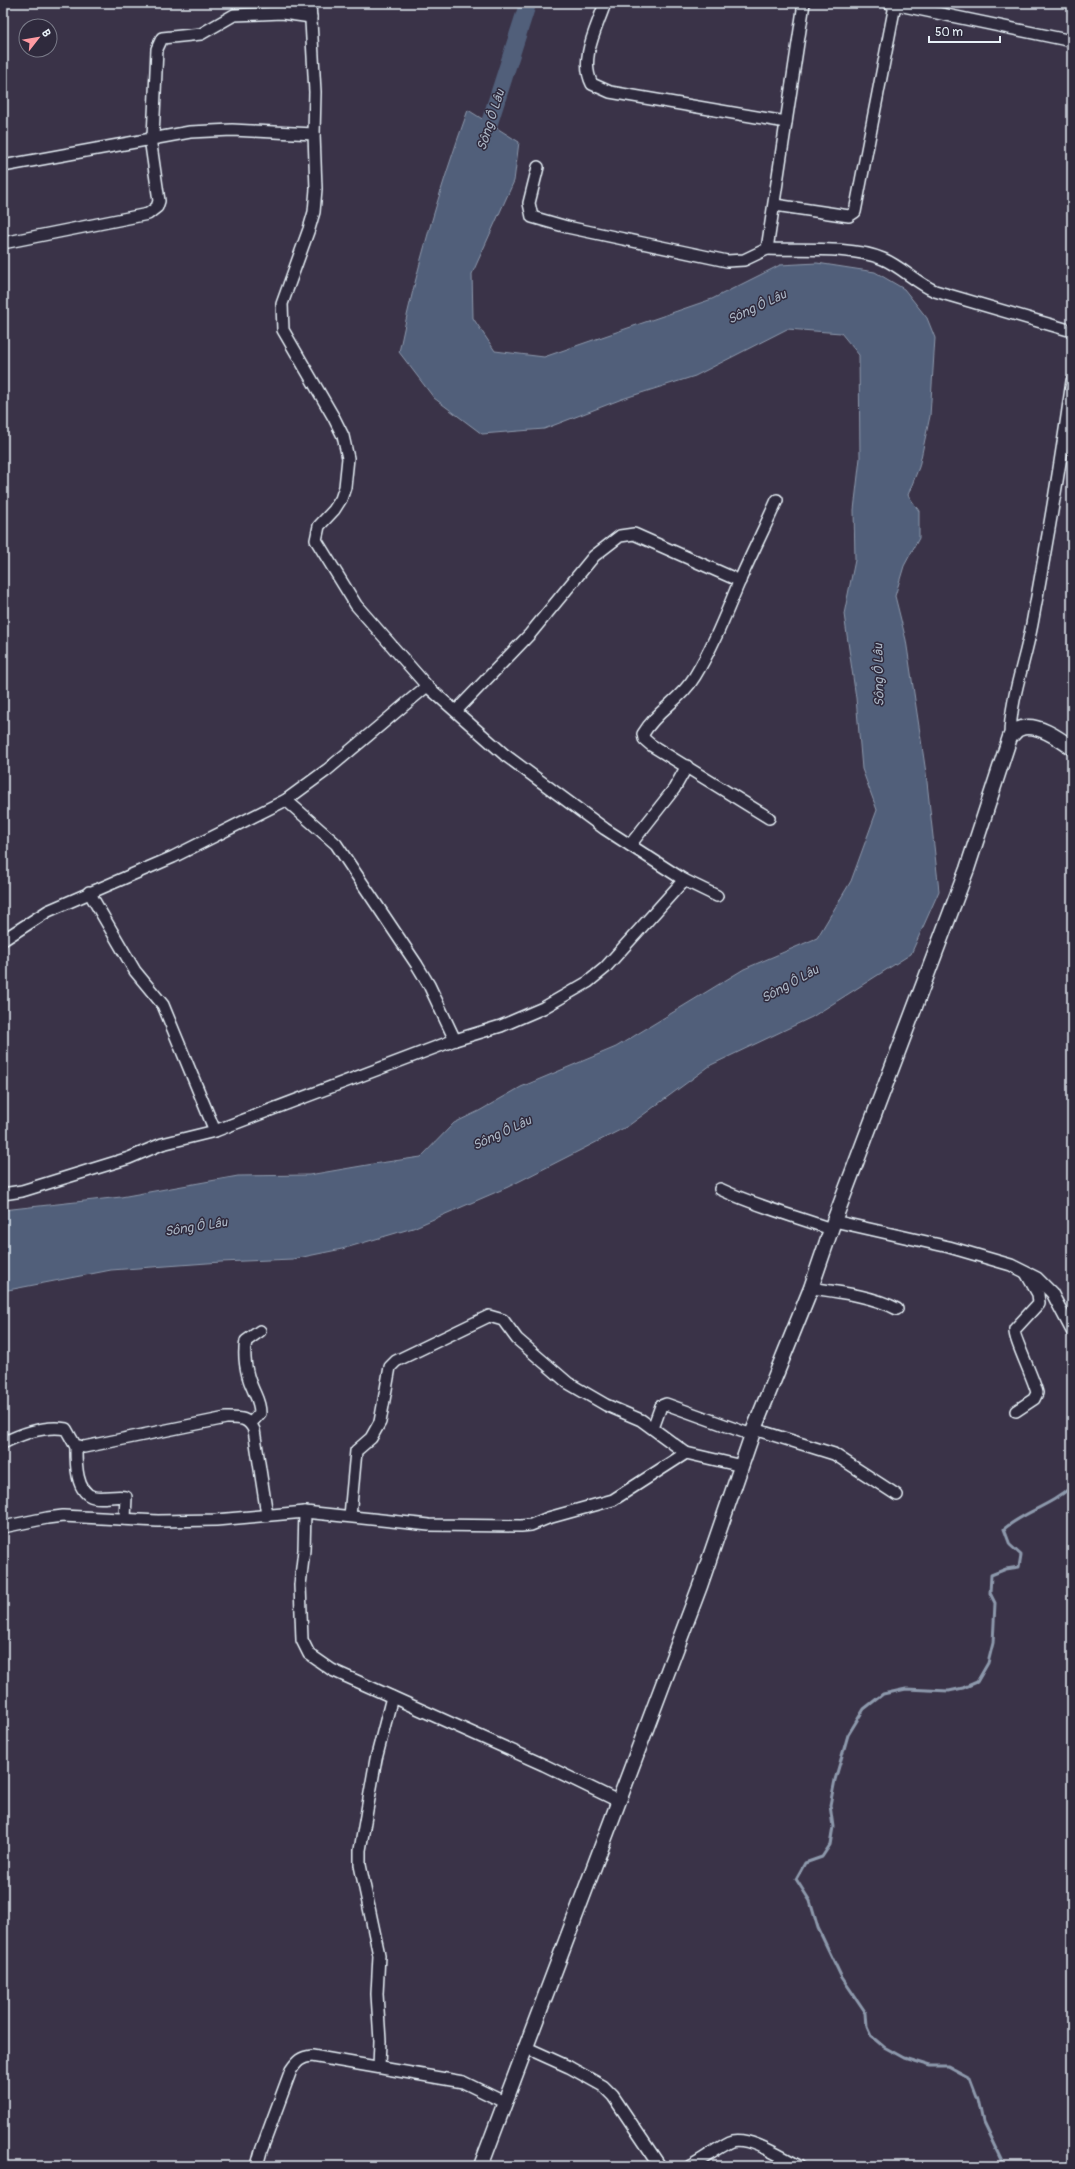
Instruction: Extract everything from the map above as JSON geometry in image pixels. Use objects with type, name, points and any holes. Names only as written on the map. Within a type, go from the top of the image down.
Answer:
[{"type":"main road","points":[[481,2166],[527,2048],[618,1801],[700,1586],[753,1432],[812,1288],[832,1225],[967,870],[1010,738],[1019,729],[1028,727],[1040,730],[1072,748]]},
{"type":"street","points":[[310,3],[315,92],[314,134],[316,189],[314,212],[282,304],[282,320],[287,339],[334,418],[346,446],[347,468],[341,499],[334,510],[319,526],[316,540],[356,605],[427,686],[456,712],[505,755],[537,780],[630,845],[684,880],[717,896]]},
{"type":"street","points":[[605,3],[587,56],[587,74],[592,84],[610,92],[786,122]]},
{"type":"street","points":[[767,249],[775,205],[804,3]]},
{"type":"street","points":[[775,205],[849,216],[855,212],[892,4],[1072,40]]},
{"type":"street","points":[[3,243],[148,214],[153,211],[159,200],[152,137],[157,49],[162,38],[201,34],[234,16],[282,14],[311,16]]},
{"type":"street","points":[[3,166],[152,137],[212,130],[314,134]]},
{"type":"street","points":[[538,167],[529,203],[532,217],[567,227],[727,261],[744,260],[767,249],[856,253],[882,258],[899,267],[925,286],[935,291],[1072,331]]},
{"type":"street","points":[[1010,738],[1011,716],[1032,626],[1072,381]]},
{"type":"street","points":[[769,818],[651,745],[644,739],[643,734],[651,720],[682,694],[695,677],[723,624],[740,581],[777,500]]},
{"type":"street","points":[[456,712],[530,634],[594,556],[620,536],[634,534],[740,581]]},
{"type":"street","points":[[3,940],[48,911],[89,892],[174,857],[286,800],[326,770],[427,686]]},
{"type":"street","points":[[630,845],[674,789],[687,766]]},
{"type":"street","points":[[286,800],[336,844],[425,978],[455,1040]]},
{"type":"street","points":[[3,1194],[22,1191],[129,1158],[162,1144],[215,1131],[455,1040],[524,1017],[549,1005],[588,982],[619,953],[684,880]]},
{"type":"street","points":[[89,892],[135,971],[166,1012],[215,1131]]},
{"type":"street","points":[[720,1189],[746,1202],[786,1213],[832,1225],[949,1246],[1011,1265],[1037,1278],[1052,1293],[1072,1331]]},
{"type":"street","points":[[1016,1411],[1034,1399],[1037,1392],[1024,1353],[1014,1334],[1015,1329],[1039,1303],[1038,1294],[1024,1271]]},
{"type":"street","points":[[812,1288],[856,1296],[890,1305],[898,1309]]},
{"type":"street","points":[[350,1516],[356,1451],[371,1438],[378,1426],[390,1368],[396,1361],[485,1317],[494,1316],[503,1320],[517,1339],[568,1383],[586,1395],[653,1428],[686,1453],[742,1466]]},
{"type":"street","points":[[251,1423],[260,1413],[260,1403],[252,1386],[245,1348],[246,1341],[260,1331]]},
{"type":"street","points":[[653,1428],[661,1406],[666,1404],[753,1432],[834,1454],[897,1496]]},
{"type":"street","points":[[76,1446],[84,1447],[226,1418],[245,1419],[251,1423],[254,1430],[267,1515]]},
{"type":"street","points":[[3,1443],[29,1433],[60,1428],[66,1429],[76,1446],[76,1468],[84,1489],[93,1497],[126,1497],[125,1519]]},
{"type":"street","points":[[3,1528],[63,1516],[158,1521],[216,1520],[305,1512],[429,1525],[531,1525],[548,1518],[613,1500],[686,1453]]},
{"type":"street","points":[[305,1512],[304,1550],[300,1585],[302,1640],[304,1646],[315,1660],[332,1670],[544,1765],[618,1801]]},
{"type":"street","points":[[379,2067],[380,2041],[377,1994],[379,1955],[360,1865],[360,1850],[376,1758],[392,1697]]},
{"type":"street","points":[[527,2048],[569,2067],[603,2086],[613,2096],[660,2166]]},
{"type":"street","points":[[257,2166],[261,2151],[291,2070],[298,2061],[304,2057],[312,2056],[463,2082],[506,2103]]},
{"type":"street","points":[[690,2166],[731,2142],[739,2140],[760,2147],[799,2166]]},
{"type":"water","points":[[468,110],[519,142],[514,181],[472,274],[473,318],[495,351],[544,357],[712,299],[780,265],[817,263],[875,272],[904,289],[927,318],[935,338],[930,416],[919,467],[908,495],[919,511],[919,538],[904,566],[895,596],[906,640],[926,773],[939,891],[911,954],[812,1017],[711,1065],[628,1126],[508,1187],[413,1228],[342,1249],[293,1259],[221,1262],[111,1270],[3,1291],[3,1210],[121,1197],[238,1176],[309,1175],[421,1157],[454,1123],[479,1111],[521,1087],[616,1047],[744,969],[817,938],[851,881],[877,810],[862,769],[856,698],[844,614],[855,560],[854,510],[860,458],[859,355],[841,333],[787,329],[695,376],[622,399],[544,429],[482,434],[434,398],[399,352],[429,230],[447,170]]},
{"type":"waterway","name":"Sông Ô Lâu","points":[[482,146],[528,3]]},
{"type":"waterway","points":[[1004,2166],[983,2122],[978,2099],[970,2078],[948,2066],[930,2066],[904,2058],[884,2047],[871,2036],[867,2027],[866,2013],[841,1976],[818,1928],[810,1901],[796,1879],[805,1863],[822,1857],[830,1845],[833,1827],[830,1805],[835,1780],[848,1735],[864,1709],[883,1694],[906,1689],[949,1691],[963,1688],[977,1682],[988,1663],[993,1643],[995,1603],[990,1593],[991,1575],[1006,1569],[1019,1567],[1021,1555],[1010,1545],[1004,1529],[1055,1499],[1072,1486]]}]
